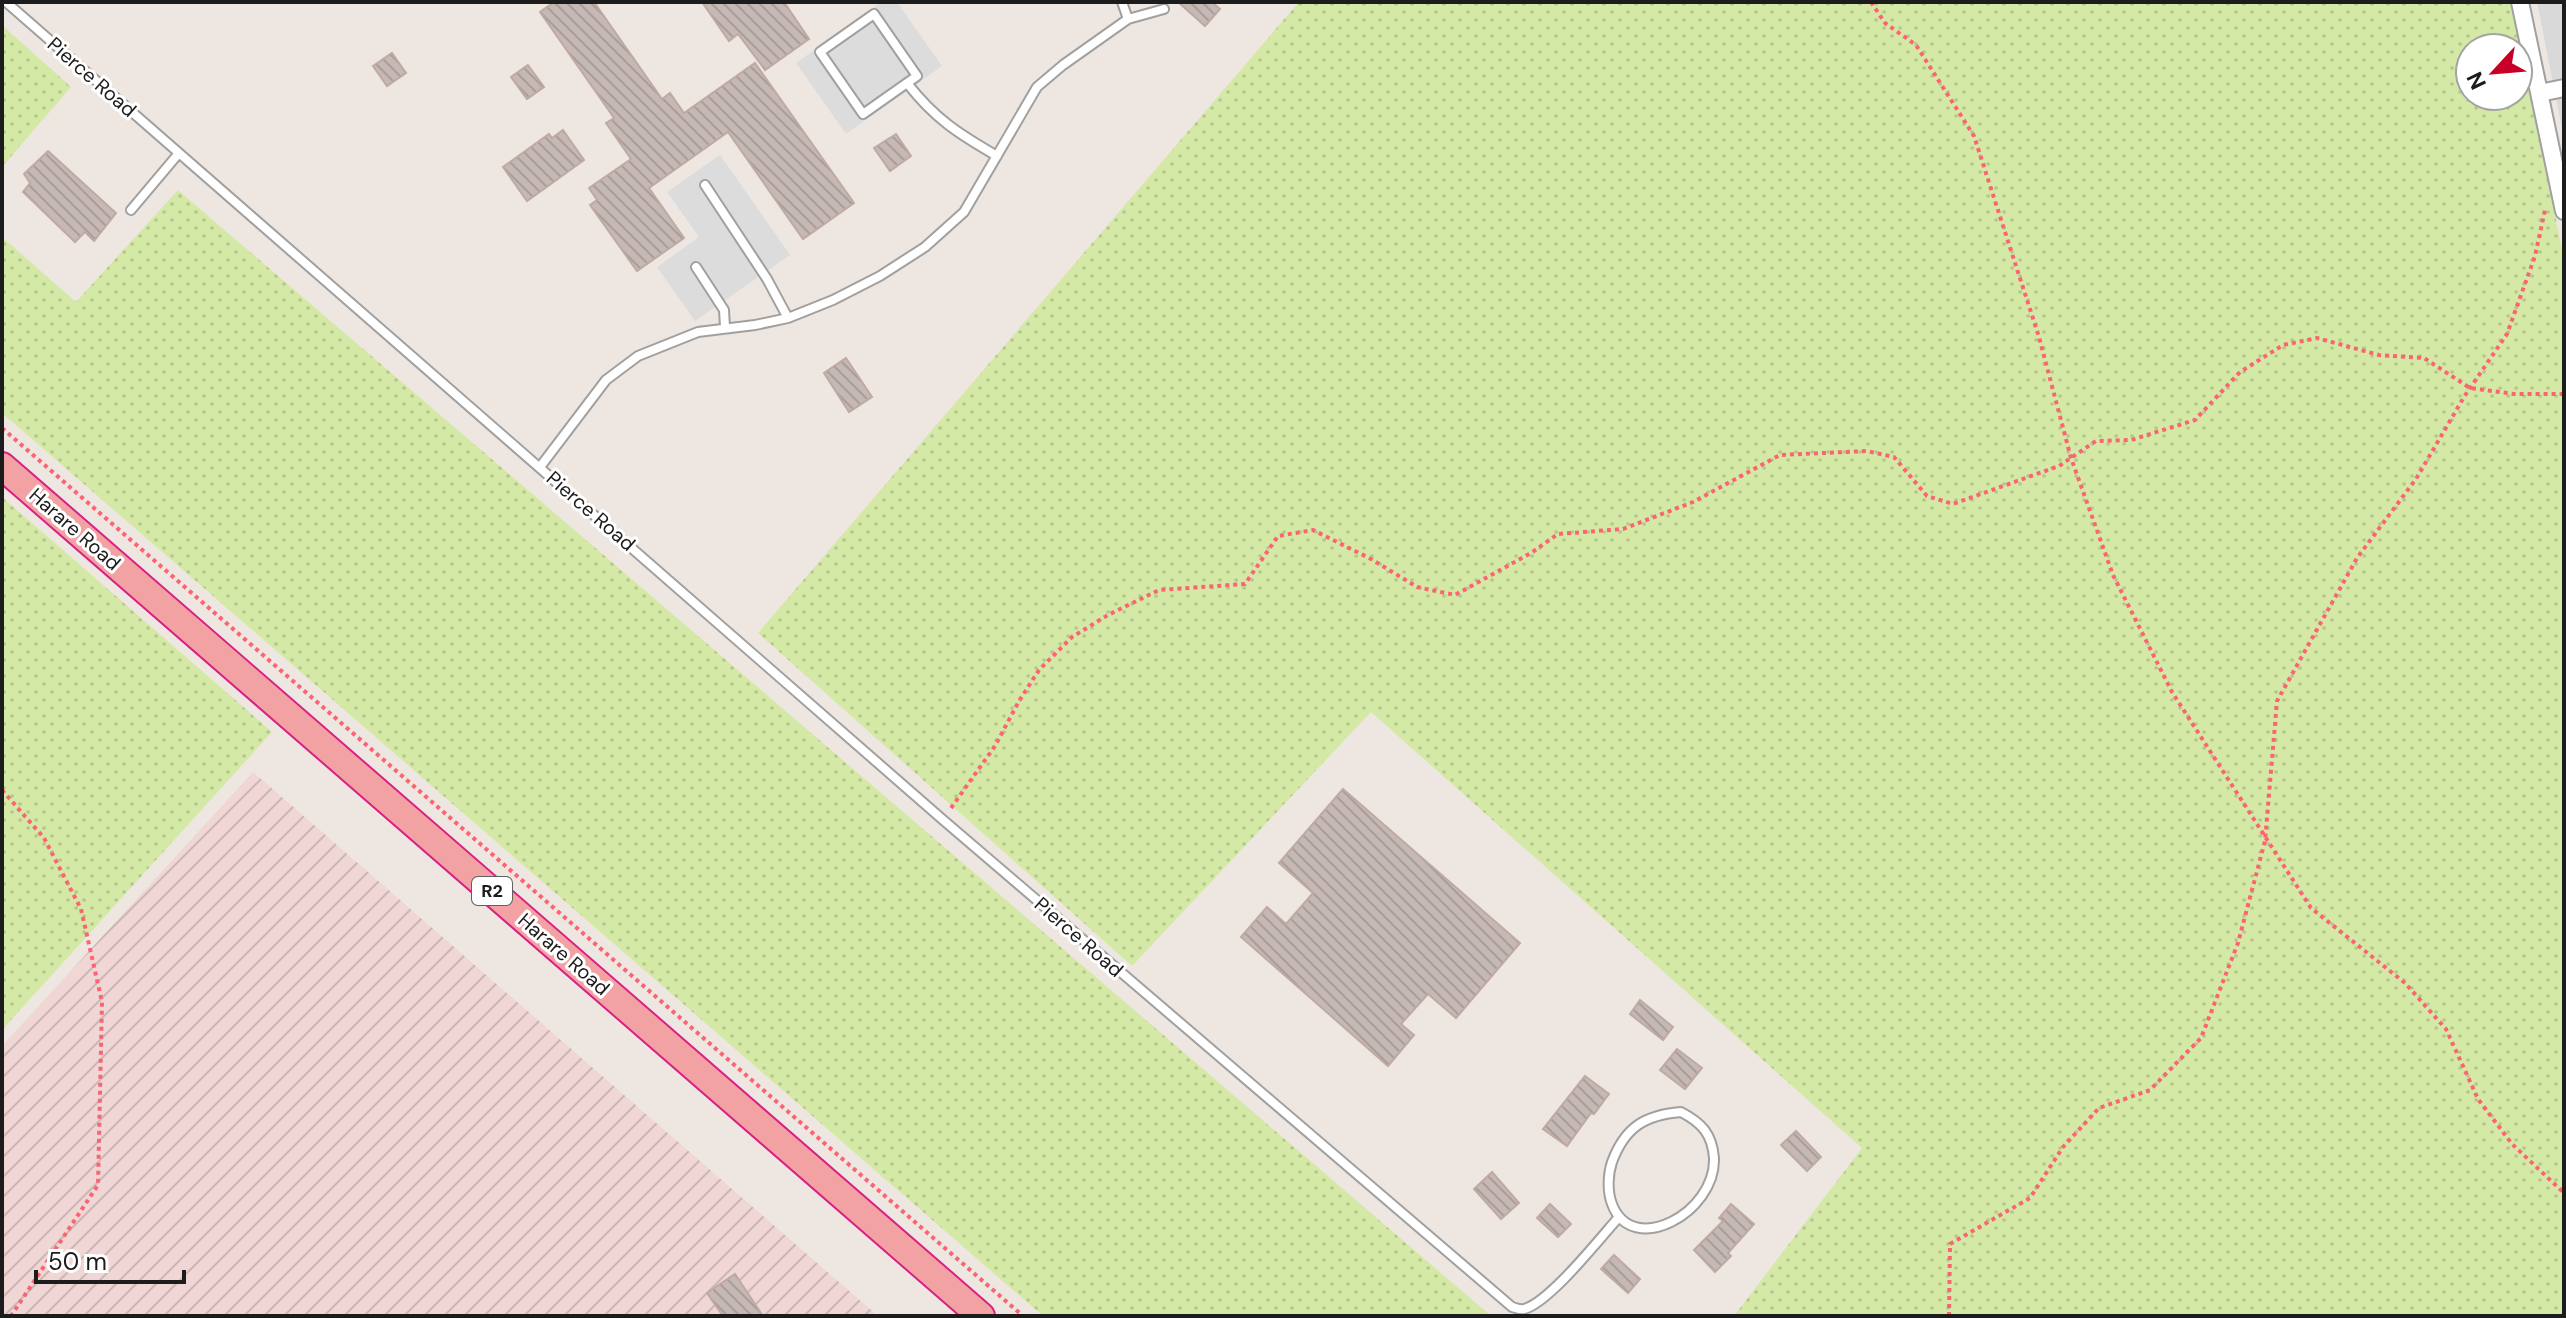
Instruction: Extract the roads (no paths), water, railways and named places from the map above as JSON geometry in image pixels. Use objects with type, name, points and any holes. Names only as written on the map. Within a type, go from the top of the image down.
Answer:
[{"type":"highway","name":"Harare Road","points":[[2,466],[981,1316]]},
{"type":"street","points":[[2520,2],[2564,211]]},
{"type":"street","points":[[2540,93],[2564,88]]},
{"type":"lane","name":"Pierce Road","points":[[6,2],[942,819],[1512,1307],[1524,1313],[1537,1303],[1619,1217]]},
{"type":"lane","points":[[1122,2],[1128,19]]},
{"type":"lane","name":"Pierce Road","points":[[540,467],[606,380],[638,356],[698,332],[788,318],[857,288],[925,247],[964,212],[1037,87],[1128,19],[1164,9]]},
{"type":"lane","points":[[874,14],[917,76],[907,83],[863,114],[820,52],[874,14]]},
{"type":"lane","points":[[907,83],[936,117],[997,156]]},
{"type":"lane","points":[[131,210],[179,153]]},
{"type":"lane","points":[[705,185],[767,279],[788,318]]},
{"type":"lane","points":[[696,267],[724,310],[725,327]]},
{"type":"lane","points":[[1681,1112],[1698,1121],[1709,1134],[1714,1171],[1699,1202],[1669,1225],[1634,1225],[1619,1217],[1611,1203],[1609,1186],[1610,1169],[1620,1142],[1631,1129],[1664,1113],[1681,1112]]}]
